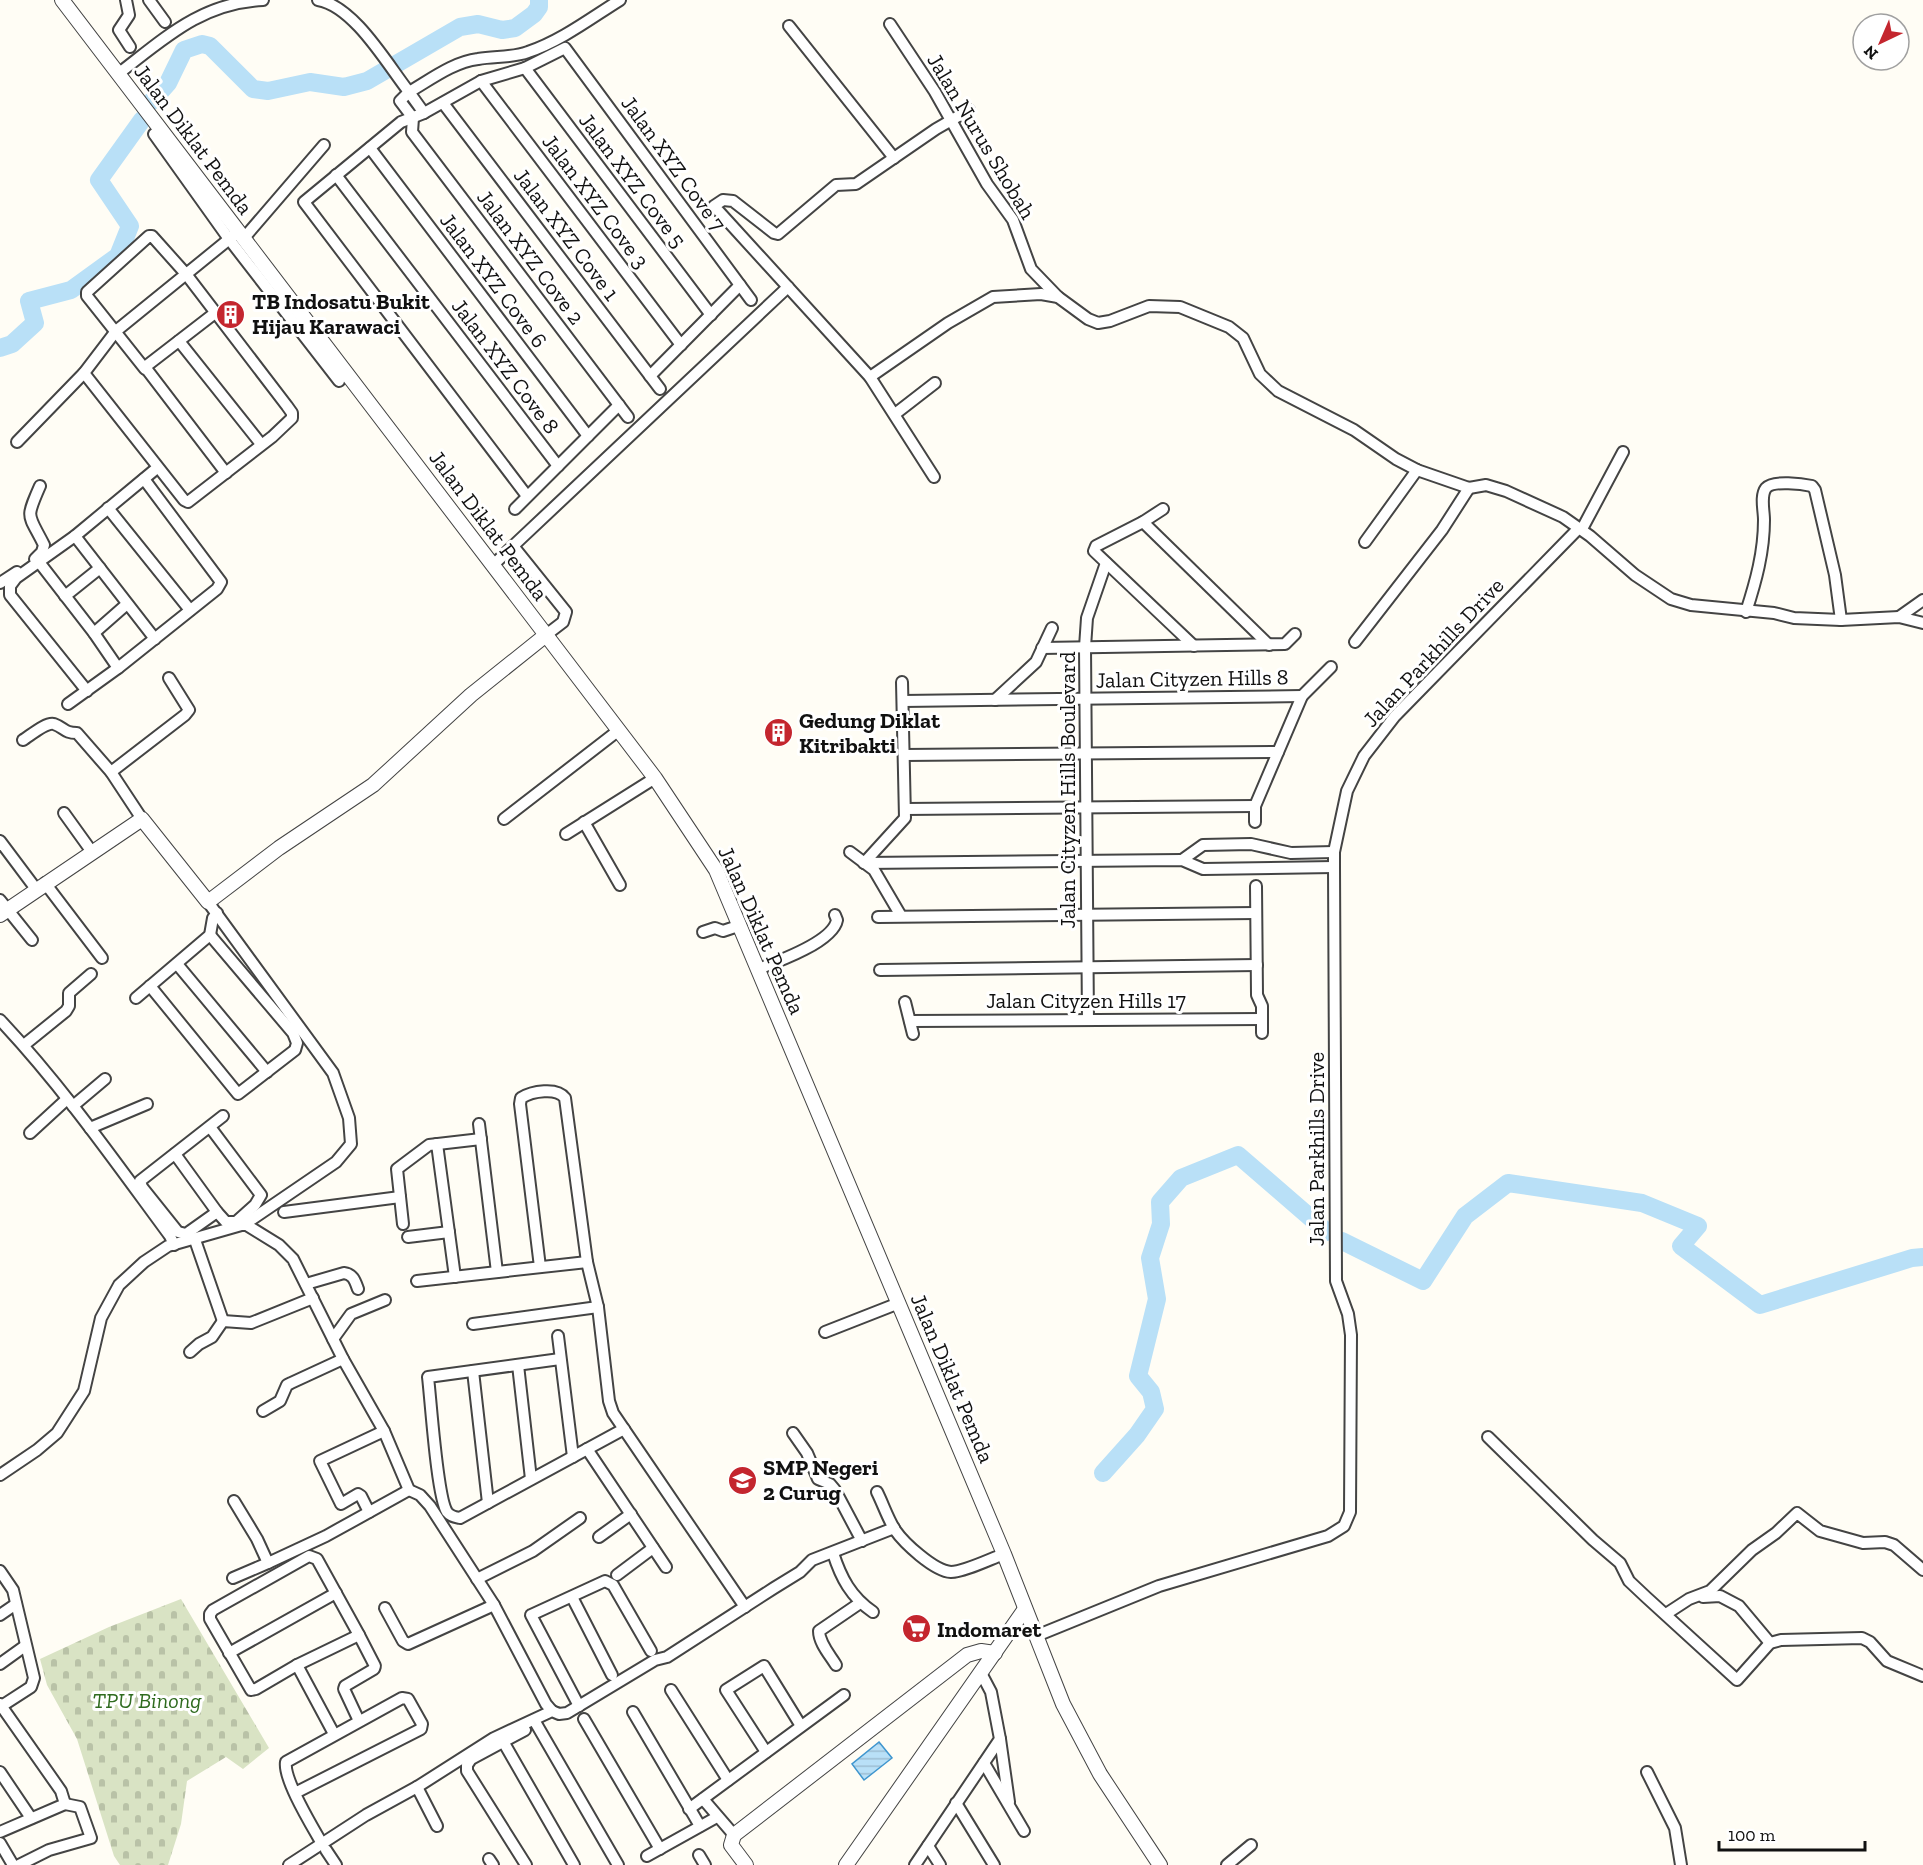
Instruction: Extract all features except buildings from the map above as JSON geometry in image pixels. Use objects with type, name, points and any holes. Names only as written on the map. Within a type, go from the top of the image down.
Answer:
[{"type":"street","name":"Jalan Diklat Pemda","points":[[62,0],[283,300],[493,565],[619,730],[655,778],[716,870],[1004,1554],[1063,1704],[1092,1761],[1160,1865]]},
{"type":"street","points":[[126,0],[129,15],[119,30],[130,47]]},
{"type":"street","points":[[149,0],[165,22]]},
{"type":"street","points":[[118,74],[176,30],[205,12],[234,1],[263,0]]},
{"type":"street","points":[[318,0],[326,1],[342,11],[360,27],[424,114]]},
{"type":"street","points":[[409,92],[456,65],[477,59],[526,53],[546,45],[620,0]]},
{"type":"street","name":"Jalan Nurus Shobah","points":[[890,24],[951,119],[987,184],[1017,227],[1031,269],[1058,297],[1088,320],[1098,323],[1110,321],[1149,306],[1165,305],[1180,307],[1229,327],[1243,338],[1260,374],[1278,391],[1354,430],[1396,459],[1417,470],[1468,488],[1486,486],[1506,491],[1563,518],[1635,575],[1671,599],[1691,605],[1774,613],[1794,618],[1841,620],[1899,617],[1923,623]]},
{"type":"street","points":[[789,26],[894,158]]},
{"type":"street","name":"Jalan XYZ Cove 7","points":[[525,68],[565,48],[751,300]]},
{"type":"street","points":[[525,68],[481,81],[424,114],[401,122],[304,202],[527,496]]},
{"type":"street","name":"Jalan XYZ Cove 5","points":[[525,68],[711,315]]},
{"type":"street","name":"Jalan XYZ Cove 3","points":[[481,81],[681,345]]},
{"type":"street","name":"Jalan XYZ Cove 2","points":[[409,92],[400,101],[413,118],[412,132],[628,417]]},
{"type":"street","name":"Jalan XYZ Cove 1","points":[[443,103],[660,389]]},
{"type":"street","points":[[934,477],[870,377],[714,206],[723,200],[733,201],[778,234],[836,184],[854,185],[951,119],[969,110]]},
{"type":"street","points":[[154,134],[198,187]]},
{"type":"street","points":[[17,442],[84,373],[116,331],[237,236],[324,145]]},
{"type":"street","name":"Jalan XYZ Cove 6","points":[[370,148],[588,436]]},
{"type":"street","name":"Jalan XYZ Cove 8","points":[[336,176],[558,466]]},
{"type":"street","points":[[172,514],[226,473],[289,422],[292,413],[186,274],[155,238],[149,236],[87,292],[87,296],[226,473]]},
{"type":"street","points":[[650,376],[740,285]]},
{"type":"street","points":[[493,565],[788,287]]},
{"type":"street","points":[[870,377],[948,323],[993,297],[1041,294],[1058,297]]},
{"type":"street","points":[[145,369],[147,364],[215,313]]},
{"type":"street","points":[[308,332],[339,381]]},
{"type":"street","points":[[179,341],[261,444]]},
{"type":"street","points":[[84,373],[157,468],[183,500],[188,502]]},
{"type":"street","points":[[895,414],[935,383]]},
{"type":"street","points":[[515,509],[619,405]]},
{"type":"street","name":"Jalan Parkhills Drive","points":[[1036,1636],[1159,1586],[1328,1536],[1344,1526],[1350,1512],[1351,1335],[1348,1314],[1336,1281],[1334,852],[1347,791],[1364,756],[1395,716],[1579,530],[1623,452]]},
{"type":"street","points":[[87,691],[10,595],[10,586],[16,578],[75,536],[157,468]]},
{"type":"street","points":[[1365,542],[1417,470]]},
{"type":"street","points":[[68,704],[155,639],[217,589],[221,582],[144,479]]},
{"type":"street","points":[[1746,612],[1763,548],[1763,496],[1766,488],[1773,484],[1804,484],[1812,486],[1815,490],[1835,575],[1841,620]]},
{"type":"street","points":[[0,583],[27,566],[42,552],[44,545],[30,520],[29,511],[40,486]]},
{"type":"street","points":[[1355,642],[1442,530],[1468,488]]},
{"type":"street","points":[[108,508],[190,610]]},
{"type":"street","points":[[1163,509],[1096,546],[1094,551],[1194,646]]},
{"type":"street","points":[[1143,522],[1269,645]]},
{"type":"street","points":[[75,536],[155,639]]},
{"type":"street","points":[[136,998],[210,935],[213,908],[279,848],[373,785],[471,695],[563,622],[566,612],[513,546]]},
{"type":"street","points":[[39,562],[118,668]]},
{"type":"street","name":"Jalan Cityzen Hills Boulevard","points":[[1088,1020],[1085,647],[1088,618],[1106,563]]},
{"type":"street","points":[[65,596],[100,568]]},
{"type":"street","points":[[1899,617],[1923,600]]},
{"type":"street","points":[[94,633],[127,604]]},
{"type":"street","points":[[995,700],[1036,662],[1052,628]]},
{"type":"street","points":[[1042,648],[1269,645],[1285,644],[1295,634]]},
{"type":"street","points":[[1255,822],[1255,806],[1302,696],[1331,667]]},
{"type":"street","points":[[111,771],[189,710],[169,678]]},
{"type":"street","points":[[864,863],[905,818],[903,682]]},
{"type":"street","name":"Jalan Cityzen Hills 8","points":[[903,701],[1302,696]]},
{"type":"street","points":[[0,1020],[24,1045],[70,1102],[170,1236],[180,1240],[195,1240],[246,1224],[336,1162],[351,1144],[349,1118],[333,1073],[213,908],[142,819],[111,771],[77,732],[65,732],[54,724],[48,724],[23,740]]},
{"type":"street","points":[[504,819],[619,730]]},
{"type":"street","points":[[904,754],[1278,752]]},
{"type":"street","points":[[566,834],[655,778]]},
{"type":"street","points":[[905,809],[1255,806]]},
{"type":"street","points":[[64,813],[92,852]]},
{"type":"street","points":[[32,940],[2,908],[40,886],[142,819]]},
{"type":"street","points":[[584,822],[620,885]]},
{"type":"street","points":[[0,841],[102,958]]},
{"type":"street","points":[[1182,860],[1203,845],[1251,844],[1291,853],[1334,852]]},
{"type":"street","points":[[850,852],[874,870],[901,916]]},
{"type":"street","points":[[864,863],[1182,860],[1203,869],[1334,867]]},
{"type":"street","points":[[1256,886],[1257,995],[1262,1006],[1262,1033]]},
{"type":"street","points":[[878,917],[1256,913]]},
{"type":"street","points":[[758,969],[794,955],[820,939],[835,927],[837,920],[835,915]]},
{"type":"street","points":[[703,932],[715,928],[723,931],[741,925]]},
{"type":"street","points":[[150,986],[236,1093],[240,1094],[296,1050],[297,1043],[293,1033],[210,935]]},
{"type":"street","points":[[177,964],[267,1072]]},
{"type":"street","points":[[880,969],[1257,965]]},
{"type":"street","points":[[24,1045],[66,1011],[69,1006],[69,993],[91,974]]},
{"type":"street","points":[[905,1002],[913,1034]]},
{"type":"street","name":"Jalan Cityzen Hills 17","points":[[910,1021],[1262,1019]]},
{"type":"street","points":[[30,1132],[105,1079]]},
{"type":"street","points":[[540,1267],[520,1104],[521,1098],[527,1095],[555,1091],[561,1093],[565,1098],[587,1262],[598,1307],[609,1401],[613,1413],[745,1607]]},
{"type":"street","points":[[90,1128],[147,1104]]},
{"type":"street","points":[[180,1240],[178,1232],[140,1182],[224,1116]]},
{"type":"street","points":[[479,1124],[497,1272]]},
{"type":"street","points":[[176,1154],[217,1212],[226,1222],[236,1222],[255,1205],[261,1195],[210,1127]]},
{"type":"street","points":[[403,1224],[397,1169],[429,1145],[481,1139]]},
{"type":"street","points":[[437,1144],[455,1277]]},
{"type":"street","points":[[284,1212],[400,1197]]},
{"type":"street","points":[[0,1475],[37,1450],[57,1433],[84,1391],[101,1318],[120,1285],[144,1262],[180,1240],[186,1233],[217,1212]]},
{"type":"street","points":[[246,1224],[287,1251],[343,1359],[384,1431],[409,1490],[420,1495],[430,1506],[494,1605],[546,1704],[552,1711],[559,1714],[567,1713],[655,1660],[667,1657],[800,1572],[812,1560],[894,1528]]},
{"type":"street","points":[[408,1237],[449,1232]]},
{"type":"street","points":[[195,1240],[223,1321]]},
{"type":"street","points":[[417,1281],[587,1262]]},
{"type":"street","points":[[306,1284],[349,1274],[354,1278],[358,1289]]},
{"type":"street","points":[[223,1321],[251,1323],[313,1298]]},
{"type":"street","points":[[333,1339],[351,1314],[385,1300]]},
{"type":"street","points":[[825,1332],[899,1303]]},
{"type":"street","points":[[473,1324],[598,1307]]},
{"type":"street","points":[[190,1352],[198,1344],[213,1337],[223,1321]]},
{"type":"street","points":[[558,1336],[573,1457]]},
{"type":"street","points":[[263,1411],[280,1401],[287,1385],[343,1359]]},
{"type":"street","points":[[560,1359],[428,1377],[441,1488],[446,1511],[451,1516],[460,1518],[624,1429]]},
{"type":"street","points":[[518,1365],[531,1479]]},
{"type":"street","points":[[474,1371],[488,1503]]},
{"type":"street","points":[[369,1512],[358,1494],[341,1504],[320,1461],[384,1431]]},
{"type":"street","points":[[793,1433],[807,1453],[818,1479],[830,1484],[835,1490],[862,1541]]},
{"type":"street","points":[[1488,1437],[1593,1540],[1620,1563],[1629,1581],[1737,1680],[1770,1643],[1780,1640],[1862,1638],[1870,1642],[1887,1661],[1923,1676]]},
{"type":"street","points":[[587,1449],[666,1567]]},
{"type":"street","points":[[233,1578],[326,1536],[409,1490]]},
{"type":"street","points":[[878,1492],[900,1537],[926,1560],[948,1572],[954,1572],[1004,1554]]},
{"type":"street","points":[[234,1501],[257,1539],[268,1563]]},
{"type":"street","points":[[1666,1614],[1689,1599],[1710,1591],[1752,1550],[1776,1533],[1797,1513],[1820,1531],[1863,1543],[1885,1542],[1894,1545],[1923,1570]]},
{"type":"street","points":[[599,1537],[631,1515]]},
{"type":"street","points":[[477,1579],[533,1551],[580,1518]]},
{"type":"street","points":[[617,1575],[653,1548]]},
{"type":"street","points":[[833,1553],[840,1575],[860,1603],[873,1612]]},
{"type":"street","points":[[358,1721],[344,1689],[345,1686],[374,1670],[375,1666],[359,1635],[317,1559],[311,1556],[232,1599],[212,1611],[209,1616],[252,1690],[359,1635]]},
{"type":"street","points":[[0,1571],[13,1590],[34,1678],[34,1683],[0,1706],[61,1791],[65,1804]]},
{"type":"street","points":[[579,1706],[531,1615],[605,1581],[611,1583],[651,1651]]},
{"type":"street","points":[[229,1653],[336,1593]]},
{"type":"street","points":[[1697,1596],[1720,1596],[1740,1606],[1770,1643]]},
{"type":"street","points":[[572,1597],[612,1675]]},
{"type":"street","points":[[836,1665],[818,1635],[819,1631],[860,1603]]},
{"type":"street","points":[[0,1615],[16,1604]]},
{"type":"street","points":[[385,1608],[404,1642],[408,1644],[494,1605]]},
{"type":"street","points":[[846,1865],[1025,1609]]},
{"type":"street","points":[[0,1664],[26,1646]]},
{"type":"street","points":[[746,1865],[731,1845],[734,1835],[967,1654],[981,1651],[995,1653]]},
{"type":"street","points":[[297,1665],[334,1734]]},
{"type":"street","points":[[766,1752],[726,1690],[764,1666],[801,1726]]},
{"type":"street","points":[[981,1673],[991,1692],[1010,1808]]},
{"type":"street","points":[[671,1690],[728,1780]]},
{"type":"street","points":[[689,1809],[844,1695]]},
{"type":"street","points":[[295,1793],[422,1727],[408,1700],[404,1698],[358,1721],[286,1762],[295,1793],[336,1865]]},
{"type":"street","points":[[526,1865],[467,1771],[467,1765],[471,1759],[504,1743],[552,1711]]},
{"type":"street","points":[[633,1712],[700,1826]]},
{"type":"street","points":[[584,1719],[660,1849]]},
{"type":"street","points":[[289,1865],[324,1846],[366,1815],[417,1787],[494,1738],[535,1722]]},
{"type":"street","points":[[535,1722],[618,1865]]},
{"type":"street","points":[[915,1865],[1000,1738]]},
{"type":"street","points":[[504,1743],[574,1865]]},
{"type":"street","points":[[984,1763],[1024,1831]]},
{"type":"street","points":[[0,1772],[32,1818]]},
{"type":"street","points":[[1647,1772],[1675,1828],[1681,1865]]},
{"type":"street","points":[[417,1787],[437,1826]]},
{"type":"street","points":[[703,1798],[734,1835]]},
{"type":"street","points":[[956,1803],[994,1865]]},
{"type":"street","points":[[0,1832],[65,1804],[80,1807],[91,1838],[49,1850],[19,1865]]},
{"type":"street","points":[[647,1856],[717,1817]]},
{"type":"street","points":[[0,1843],[13,1865]]},
{"type":"street","points":[[928,1845],[940,1865]]},
{"type":"street","points":[[1227,1865],[1251,1845]]},
{"type":"green space","name":"TPU Binong","points":[[181,1599],[269,1748],[243,1769],[226,1757],[187,1781],[181,1824],[168,1865],[120,1865],[114,1856],[77,1739],[47,1685],[40,1659],[109,1627]]},
{"type":"water","points":[[879,1742],[892,1758],[864,1780],[852,1764]]},
{"type":"waterway","points":[[152,101],[168,83],[184,50],[202,44],[210,46],[253,89],[268,91],[310,82],[344,87],[367,81],[460,27],[478,24],[502,30],[515,28],[534,14],[539,7],[539,0]]},
{"type":"waterway","points":[[0,348],[12,344],[35,323],[29,301],[71,290],[118,256],[130,226],[99,180],[142,120]]},
{"type":"waterway","points":[[1103,1473],[1137,1435],[1155,1409],[1151,1392],[1138,1376],[1157,1299],[1150,1258],[1161,1224],[1160,1202],[1181,1178],[1238,1155],[1327,1232]]},
{"type":"waterway","points":[[1342,1241],[1423,1281],[1465,1216],[1508,1183],[1642,1203],[1698,1226],[1681,1246],[1760,1305],[1912,1258],[1923,1257]]},
{"type":"place","name":"TB Indosatu Bukit Hijau Karawaci","points":[[231,314]]},
{"type":"place","name":"Gedung Diklat Kitribakti","points":[[778,733]]},
{"type":"place","name":"SMP Negeri 2 Curug","points":[[742,1480]]},
{"type":"place","name":"Indomaret","points":[[916,1629]]}]
